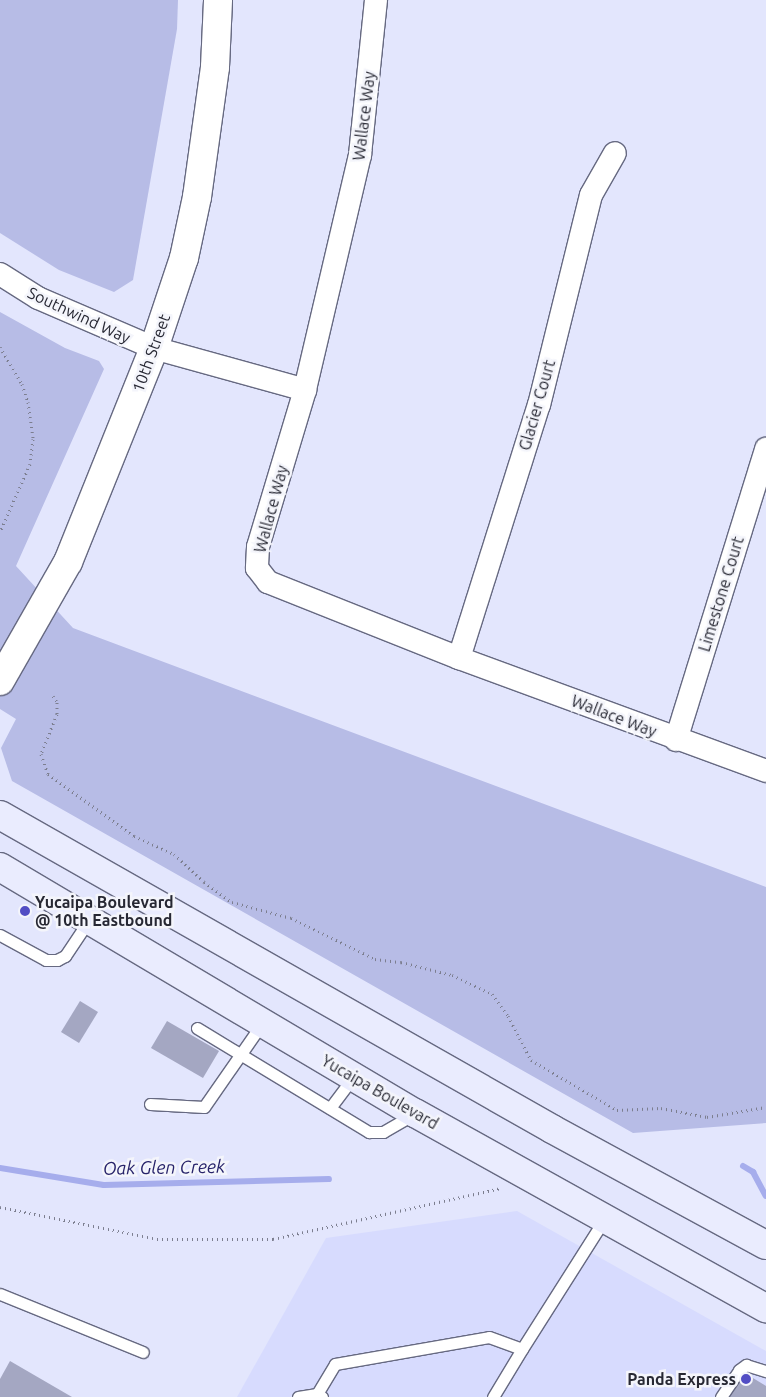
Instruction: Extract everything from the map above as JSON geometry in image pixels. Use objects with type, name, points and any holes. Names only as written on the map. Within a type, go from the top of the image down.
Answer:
[{"type":"main road","points":[[0,815],[544,1124],[766,1245]]},
{"type":"main road","name":"Yucaipa Boulevard","points":[[0,867],[416,1113],[604,1220],[766,1308]]},
{"type":"street","name":"10th Street","points":[[0,681],[68,562],[154,348],[184,258],[197,197],[215,67],[218,0]]},
{"type":"street","name":"Wallace Way","points":[[376,0],[360,155],[305,390],[258,547],[257,568],[268,582],[459,658],[676,740],[766,771]]},
{"type":"street","name":"Glacier Court","points":[[459,658],[538,405],[591,194],[615,153]]},
{"type":"street","name":"Southwind Way","points":[[0,274],[38,298],[154,348],[305,390]]},
{"type":"street","name":"Limestone Court","points":[[676,740],[766,449]]},
{"type":"lane","points":[[0,935],[46,960],[57,960],[65,956],[89,919]]},
{"type":"lane","points":[[150,1104],[204,1107],[263,1022]]},
{"type":"lane","points":[[197,1028],[369,1132],[383,1132],[416,1113]]},
{"type":"lane","points":[[330,1108],[354,1076]]},
{"type":"lane","points":[[493,1397],[604,1220]]},
{"type":"lane","points":[[0,1294],[143,1352]]},
{"type":"lane","points":[[298,1397],[320,1395],[335,1364],[489,1337],[522,1349]]},
{"type":"lane","points":[[721,1397],[739,1370],[746,1365],[766,1371]]},
{"type":"path","points":[[0,346],[22,384],[28,402],[33,438],[30,464],[0,532]]},
{"type":"path","points":[[53,696],[57,702],[57,714],[41,754],[48,774],[134,836],[174,854],[204,882],[232,902],[291,918],[375,960],[402,962],[452,975],[492,994],[508,1016],[532,1060],[617,1110],[661,1108],[707,1116],[766,1107]]},
{"type":"path","points":[[0,1207],[157,1239],[273,1239],[502,1188]]},
{"type":"shaded area","points":[[0,0],[178,0],[177,29],[133,280],[114,292],[59,270],[0,233]]},
{"type":"shaded area","points":[[0,312],[65,348],[99,361],[104,369],[16,566],[73,628],[766,887],[766,1123],[633,1133],[12,781],[1,748],[16,719],[0,709]]},
{"type":"shaded area","points":[[517,1211],[766,1351],[766,1397],[237,1397],[326,1238]]},
{"type":"building","points":[[80,1001],[98,1012],[79,1043],[61,1032]]},
{"type":"building","points":[[167,1021],[219,1051],[203,1078],[151,1048]]},
{"type":"building","points":[[10,1361],[72,1397],[0,1397],[0,1379]]},
{"type":"building","name":"Panda Express","points":[[743,1372],[766,1386],[766,1397],[727,1397]]},
{"type":"waterway","name":"Oak Glen Creek","points":[[743,1166],[753,1172],[766,1196]]},
{"type":"waterway","name":"Oak Glen Creek","points":[[0,1168],[104,1185],[329,1179]]},
{"type":"place","name":"Yucaipa Boulevard @ 10th Eastbound","points":[[25,911]]},
{"type":"place","name":"Panda Express","points":[[746,1379]]}]
